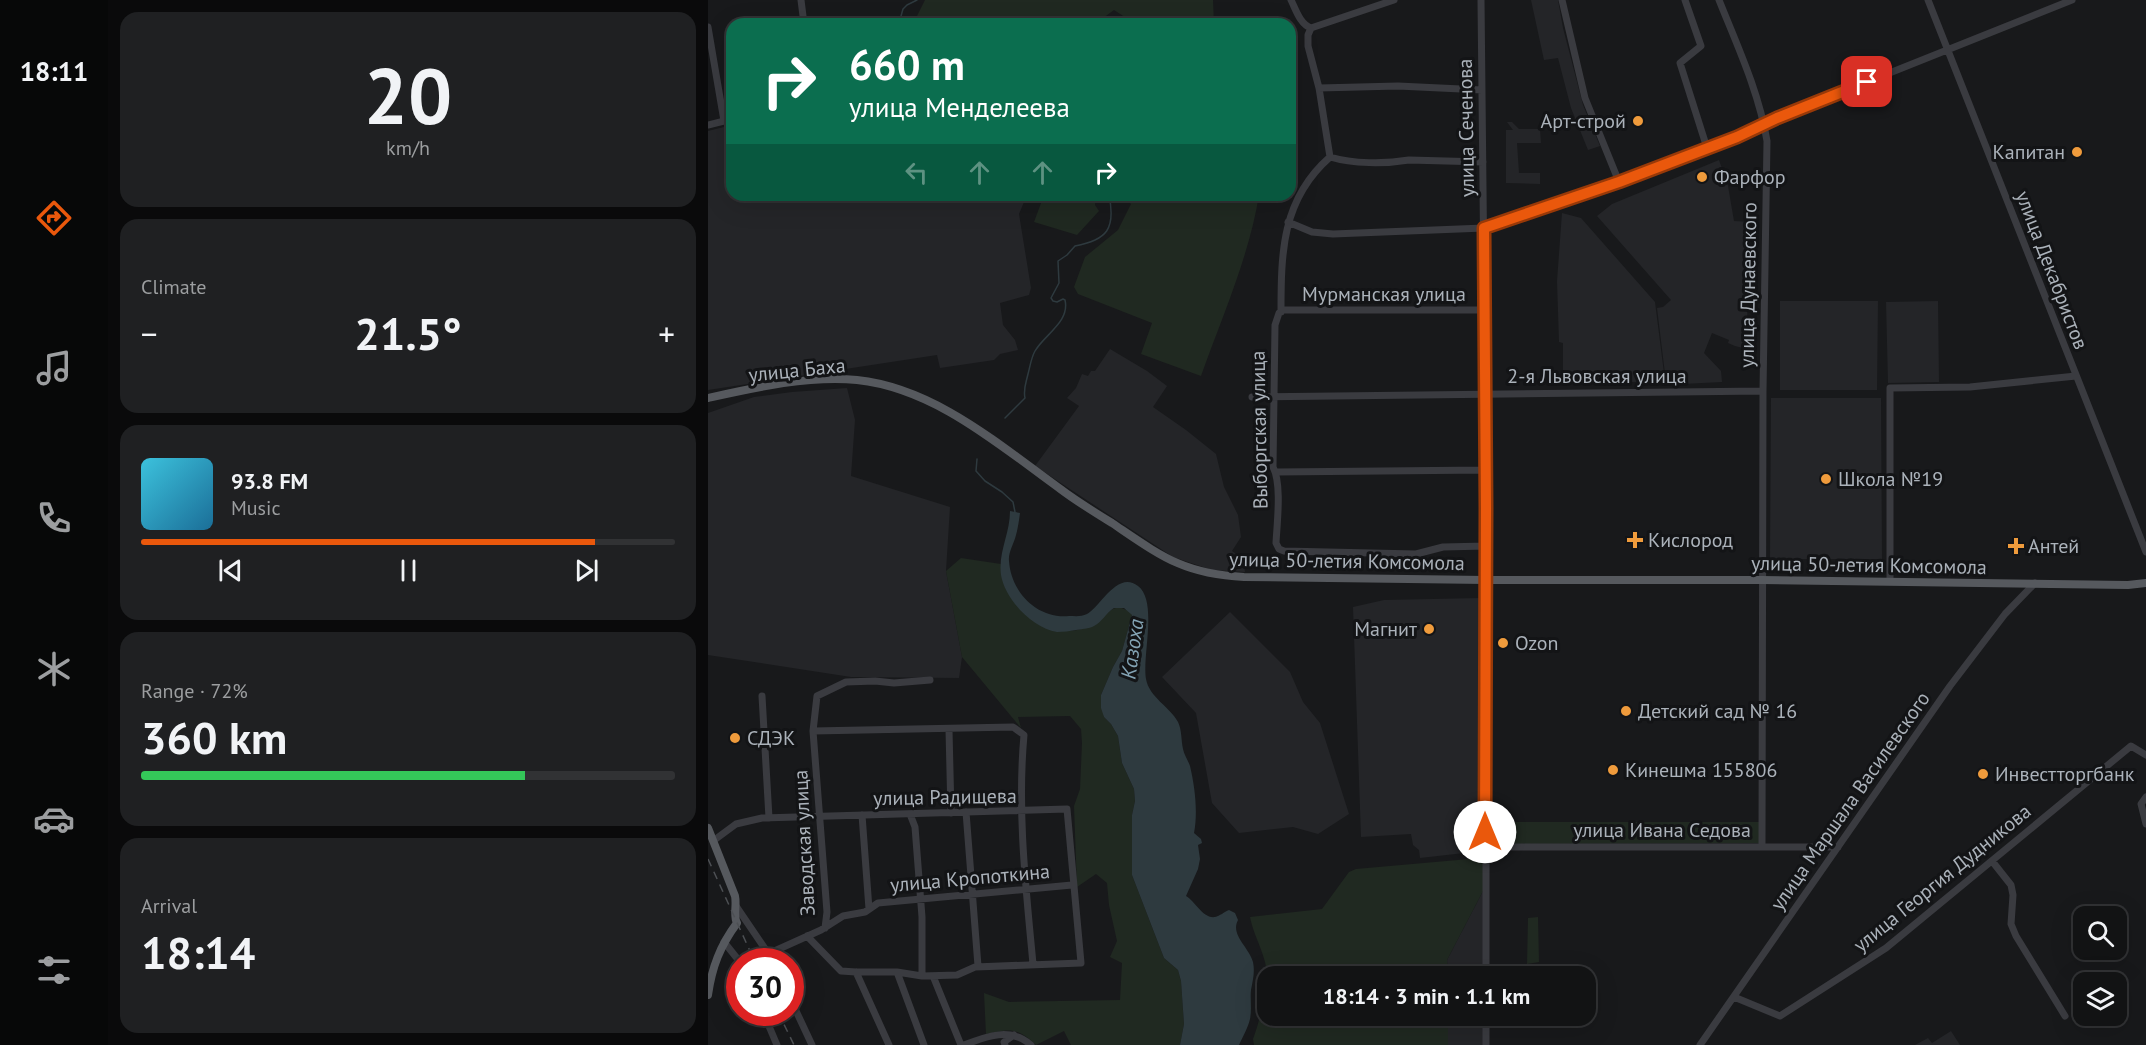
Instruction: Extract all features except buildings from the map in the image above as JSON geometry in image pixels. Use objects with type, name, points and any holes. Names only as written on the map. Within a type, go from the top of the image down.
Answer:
[{"type":"main road","name":"улица Баха","points":[[708,398],[777,385],[813,381],[863,381],[901,389],[965,421],[1061,490],[1162,557]]},
{"type":"main road","name":"улица 50-летия Комсомола","points":[[1162,557],[1191,569],[1226,576],[1486,580],[1761,579],[2128,585],[2146,583]]},
{"type":"main road","points":[[708,828],[735,897],[734,918],[737,923],[716,957],[708,995]]},
{"type":"street","points":[[801,0],[803,18]]},
{"type":"street","points":[[1291,0],[1301,21],[1305,26],[1311,28],[1394,0]]},
{"type":"street","name":"улица Сеченова","points":[[1481,0],[1486,470],[1486,966]]},
{"type":"street","points":[[1562,0],[1585,98],[1619,182]]},
{"type":"street","points":[[1684,0],[1701,46],[1680,63],[1707,148]]},
{"type":"street","name":"улица Дунаевского","points":[[1719,0],[1749,77],[1767,141],[1761,579],[1762,843]]},
{"type":"street","name":"улица Декабристов","points":[[1928,0],[2146,552]]},
{"type":"street","points":[[1288,222],[1312,232],[1333,234],[1484,228],[1619,182],[1753,131],[1764,124],[2072,0]]},
{"type":"street","points":[[708,27],[724,121],[708,124]]},
{"type":"street","points":[[1311,28],[1308,35],[1308,46],[1319,88],[1330,157],[1342,160],[1401,162],[1409,160],[1483,162]]},
{"type":"street","points":[[1319,88],[1398,86],[1482,90]]},
{"type":"street","name":"Выборгская улица","points":[[1296,200],[1314,172],[1330,157]]},
{"type":"street","name":"Выборгская улица","points":[[1296,201],[1288,222],[1281,282],[1282,311],[1275,324],[1273,467],[1276,472],[1276,543],[1279,549],[1294,552],[1416,554],[1443,546],[1486,546]]},
{"type":"street","name":"Мурманская улица","points":[[1282,311],[1485,310]]},
{"type":"street","points":[[1890,581],[1890,388],[1970,387],[2076,376]]},
{"type":"street","name":"2-я Львовская улица","points":[[1252,397],[1763,391]]},
{"type":"street","points":[[1276,472],[1486,470]]},
{"type":"street","name":"улица Маршала Василевского","points":[[1700,1045],[1956,678],[2005,614],[2035,583]]},
{"type":"street","name":"Заводская улица","points":[[825,928],[827,912],[822,817],[813,731],[816,696],[846,682],[894,683],[930,680]]},
{"type":"street","points":[[762,696],[769,818]]},
{"type":"street","points":[[813,731],[1013,727],[1024,735],[1021,768],[1022,812],[1033,964]]},
{"type":"street","points":[[949,730],[951,813]]},
{"type":"street","name":"улица Георгия Дудникова","points":[[1734,997],[1780,1016],[1886,948],[2129,747],[2135,746],[2146,755]]},
{"type":"street","points":[[2146,796],[2141,804],[2146,824]]},
{"type":"street","name":"улица Радищева","points":[[713,841],[736,824],[769,818],[1066,809],[1072,885]]},
{"type":"street","points":[[966,812],[978,966]]},
{"type":"street","points":[[910,814],[915,826],[922,917],[922,976]]},
{"type":"street","points":[[862,815],[869,909]]},
{"type":"street","name":"улица Ивана Седова","points":[[1485,847],[1838,847]]},
{"type":"street","points":[[1992,861],[2011,885],[2013,895],[2011,924],[2016,936],[2065,1016]]},
{"type":"street","points":[[807,936],[841,971],[897,972],[933,976],[957,975],[978,966],[1081,963],[1072,885]]},
{"type":"street","name":"улица Кропоткина","points":[[781,948],[825,928],[843,916],[869,909],[879,903],[1072,885]]},
{"type":"street","points":[[736,906],[766,948]]},
{"type":"street","points":[[724,942],[729,948]]},
{"type":"street","points":[[856,972],[889,1045]]},
{"type":"street","points":[[897,972],[924,1045]]},
{"type":"street","points":[[933,976],[963,1045],[987,1036],[1015,1034],[1031,1044]]},
{"type":"street","points":[[769,1026],[777,1045]]},
{"type":"street","points":[[803,1026],[812,1045]]},
{"type":"street","points":[[1486,1026],[1486,1045]]},
{"type":"street","points":[[1005,1045],[1004,1042],[1015,1034]]},
{"type":"shaded area","points":[[925,0],[1213,0],[1214,18],[1126,18],[1114,10],[1103,18],[916,18]]},
{"type":"shaded area","points":[[1531,0],[1558,0],[1583,105],[1600,146],[1588,150],[1571,108],[1558,58],[1544,60]]},
{"type":"shaded area","points":[[1507,122],[1512,122],[1519,129],[1540,129],[1541,143],[1517,143],[1519,173],[1540,173],[1540,184],[1506,183],[1506,130],[1513,130]]},
{"type":"shaded area","points":[[726,126],[726,201],[1024,201],[1019,214],[1031,288],[1029,295],[1000,303],[1003,325],[1015,340],[1018,350],[1000,354],[994,360],[940,368],[937,355],[708,390],[708,131]]},
{"type":"shaded area","points":[[1719,160],[1728,186],[1734,221],[1751,222],[1746,346],[1743,348],[1735,346],[1728,343],[1729,340],[1712,333],[1704,353],[1721,371],[1722,382],[1682,384],[1673,381],[1666,382],[1657,308],[1663,307],[1671,300],[1597,216],[1612,204]]},
{"type":"shaded area","points":[[1042,201],[1095,201],[1099,211],[1077,235],[1034,222]]},
{"type":"shaded area","points":[[1128,201],[1258,201],[1242,264],[1201,376],[1141,354],[1152,323],[1078,294],[1074,287],[1085,257],[1118,230],[1131,204]]},
{"type":"shaded area","points":[[1562,213],[1581,218],[1655,302],[1665,381],[1563,384],[1563,343],[1559,342],[1557,281]]},
{"type":"shaded area","points":[[1780,301],[1878,301],[1877,390],[1780,390]]},
{"type":"shaded area","points":[[1938,301],[1939,382],[1888,383],[1886,302]]},
{"type":"shaded area","points":[[1110,349],[1167,386],[1153,407],[1216,454],[1224,487],[1238,515],[1241,537],[1232,551],[1243,559],[1245,572],[1212,570],[1173,557],[1035,466],[1079,406],[1067,398],[1076,388],[1082,374],[1088,376],[1091,371],[1095,371]]},
{"type":"shaded area","points":[[847,388],[855,420],[851,476],[950,507],[946,571],[962,657],[959,678],[851,677],[708,655],[708,413],[754,397]]},
{"type":"shaded area","name":"Школа №19","points":[[1771,398],[1881,398],[1882,559],[1770,559]]},
{"type":"shaded area","points":[[961,558],[1001,564],[1009,593],[1018,606],[1028,616],[1055,630],[1070,631],[1085,628],[1119,607],[1129,611],[1132,615],[1122,651],[1101,695],[1104,717],[1118,736],[1122,763],[1134,789],[1132,875],[1164,958],[1178,970],[1181,981],[1184,1024],[1180,1045],[1071,1045],[1064,1031],[1036,1045],[1018,1032],[1001,1031],[986,1034],[984,993],[1009,1002],[1120,1000],[1122,963],[1110,957],[1117,941],[1107,883],[1096,874],[1077,887],[1074,806],[1080,789],[1081,729],[1070,716],[1018,717],[1021,728],[962,657],[946,571]]},
{"type":"shaded area","points":[[1481,598],[1479,797],[1482,798],[1482,851],[1420,858],[1419,850],[1413,845],[1411,834],[1361,837],[1353,607],[1384,600]]},
{"type":"shaded area","points":[[1230,612],[1290,672],[1303,702],[1320,723],[1349,814],[1318,834],[1293,827],[1239,833],[1212,803],[1196,713],[1162,677]]},
{"type":"shaded area","points":[[1491,822],[1759,822],[1759,843],[1491,844]]},
{"type":"shaded area","points":[[1483,853],[1483,891],[1447,960],[1447,966],[1265,966],[1250,917],[1322,909],[1349,872],[1356,869],[1469,859],[1472,854]]},
{"type":"shaded area","points":[[1483,891],[1483,966],[1447,966],[1447,960]]},
{"type":"shaded area","points":[[1538,917],[1539,962],[1527,964],[1528,918]]},
{"type":"shaded area","points":[[1258,1026],[1448,1026],[1448,1045],[1254,1045],[1253,1039]]},
{"type":"shaded area","points":[[1448,1026],[1483,1026],[1483,1045],[1448,1045]]},
{"type":"shaded area","points":[[1951,1031],[1960,1045],[1915,1045],[1928,1038],[1932,1043]]},
{"type":"water","points":[[1010,511],[1020,513],[1017,532],[1009,554],[1011,572],[1020,593],[1036,608],[1057,616],[1080,616],[1087,614],[1116,586],[1123,583],[1130,582],[1144,593],[1148,616],[1146,679],[1155,697],[1179,725],[1195,791],[1194,833],[1202,843],[1198,845],[1200,859],[1198,869],[1186,896],[1203,913],[1211,917],[1229,910],[1235,913],[1238,920],[1236,931],[1253,962],[1250,1019],[1239,1045],[1180,1045],[1184,1024],[1178,970],[1164,958],[1132,875],[1134,789],[1122,763],[1118,736],[1104,717],[1101,695],[1122,651],[1132,615],[1124,608],[1114,608],[1092,627],[1059,632],[1038,625],[1029,619],[1014,603],[1001,575],[1001,559]]},
{"type":"waterway","name":"Казоха","points":[[903,18],[901,16],[903,9],[917,0]]},
{"type":"waterway","name":"Казоха","points":[[1112,18],[1117,18]]},
{"type":"waterway","name":"Казоха","points":[[1005,418],[1025,398],[1025,386],[1034,354],[1064,315],[1065,300],[1057,302],[1051,298],[1059,283],[1058,261],[1075,246],[1095,240],[1107,231],[1111,216],[1110,201]]},
{"type":"waterway","name":"Казоха","points":[[977,459],[976,471],[985,481],[1013,502],[1015,512]]},
{"type":"railway","points":[[708,859],[749,948]]},
{"type":"railway","points":[[785,1026],[794,1045]]},
{"type":"place","name":"Арт-строй","points":[[1638,121]]},
{"type":"place","name":"Капитан","points":[[2077,152]]},
{"type":"place","name":"Фарфор","points":[[1702,177]]},
{"type":"place","name":"Школа №19","points":[[1826,479]]},
{"type":"place","name":"Кислород","points":[[1635,540]]},
{"type":"place","name":"Антей","points":[[2016,546]]},
{"type":"place","name":"Магнит","points":[[1429,629]]},
{"type":"place","name":"Ozon","points":[[1503,643]]},
{"type":"place","name":"Детский сад № 16","points":[[1626,711]]},
{"type":"place","name":"СДЭК","points":[[735,738]]},
{"type":"place","name":"Кинешма 155806","points":[[1613,770]]},
{"type":"place","name":"Инвестторгбанк","points":[[1983,774]]},
{"type":"route","points":[[1485,832],[1484,228],[1619,182],[1753,131],[1777,118],[1867,82]]}]
